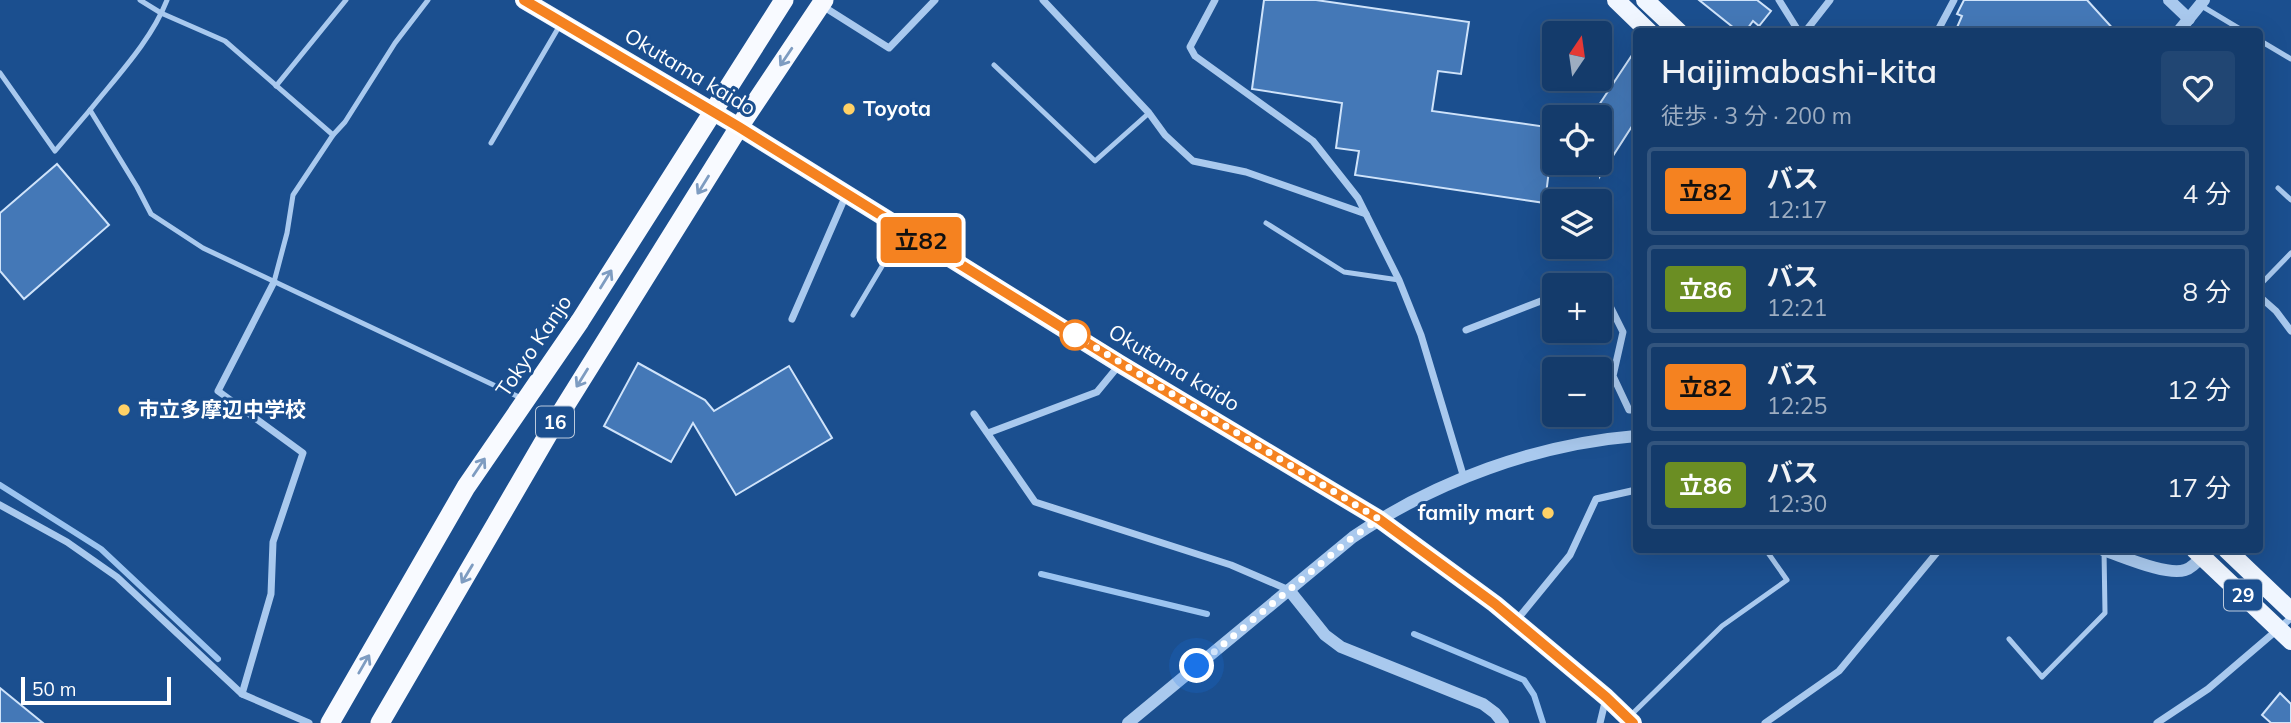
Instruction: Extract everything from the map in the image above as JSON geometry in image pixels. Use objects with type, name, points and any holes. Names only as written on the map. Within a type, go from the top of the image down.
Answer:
[{"type":"highway","name":"Tokyo Kanjo","points":[[330,723],[466,487],[580,321],[784,0]]},
{"type":"highway","name":"16","points":[[380,723],[557,419],[739,127],[822,2]]},
{"type":"main road","name":"Okutama kaido","points":[[524,0],[739,127],[1121,364],[1379,519],[1471,584],[1631,721]]},
{"type":"main road","points":[[1645,0],[1675,28]]},
{"type":"main road","points":[[1627,4],[1646,28]]},
{"type":"main road","name":"29","points":[[2199,553],[2287,630]]},
{"type":"main road","name":"29","points":[[2230,553],[2291,611]]},
{"type":"street","points":[[822,2],[889,48],[935,0]]},
{"type":"street","points":[[1043,0],[1149,113],[1165,135],[1193,161],[1245,172],[1366,214]]},
{"type":"street","points":[[1215,0],[1190,47],[1195,56],[1313,141],[1358,198],[1399,280],[1431,362],[1464,478]]},
{"type":"street","points":[[1779,0],[1796,28]]},
{"type":"street","points":[[1808,28],[1830,0]]},
{"type":"street","points":[[1939,28],[1954,0]]},
{"type":"street","points":[[2169,0],[2189,19]]},
{"type":"street","points":[[2181,28],[2202,2]]},
{"type":"street","points":[[792,319],[847,194]]},
{"type":"street","points":[[242,694],[271,594],[273,542],[303,453],[218,391],[274,282]]},
{"type":"street","points":[[2263,300],[2291,331]]},
{"type":"street","points":[[1466,330],[1542,301]]},
{"type":"street","points":[[1612,310],[1623,332],[1613,376],[1629,410],[1633,410]]},
{"type":"street","points":[[988,433],[1097,392],[1121,364]]},
{"type":"street","points":[[974,414],[1034,502],[1231,565],[1289,590],[1317,625],[1336,643],[1475,701],[1495,713],[1503,723]]},
{"type":"street","points":[[1128,723],[1353,537],[1379,519],[1464,478],[1526,457],[1633,436]]},
{"type":"street","points":[[1516,622],[1570,555],[1596,499],[1633,491]]},
{"type":"street","points":[[0,505],[67,542],[117,577],[242,694],[309,723]]},
{"type":"street","points":[[1765,723],[1839,671],[1937,553]]},
{"type":"street","points":[[2112,553],[2176,571],[2185,570],[2199,553]]},
{"type":"street","points":[[2157,723],[2287,630]]},
{"type":"street","points":[[1600,723],[1606,697]]},
{"type":"lane","points":[[140,0],[161,13],[225,41],[333,135]]},
{"type":"lane","points":[[0,72],[55,151],[128,62],[167,0]]},
{"type":"lane","points":[[276,86],[346,0]]},
{"type":"lane","points":[[274,282],[287,233],[293,195],[333,135],[345,122],[409,22],[428,0]]},
{"type":"lane","points":[[2202,2],[2239,28]]},
{"type":"lane","points":[[491,143],[562,23]]},
{"type":"lane","points":[[2263,42],[2291,59]]},
{"type":"lane","points":[[994,65],[1095,161],[1149,113]]},
{"type":"lane","points":[[90,110],[138,187],[151,214],[203,247],[525,401]]},
{"type":"lane","points":[[2278,188],[2291,200]]},
{"type":"lane","points":[[1266,223],[1344,272],[1399,280]]},
{"type":"lane","points":[[853,315],[904,229]]},
{"type":"lane","points":[[2263,282],[2291,253]]},
{"type":"lane","points":[[1631,721],[1722,626],[1787,580],[1768,553]]},
{"type":"lane","points":[[2009,639],[2042,677],[2105,613],[2103,553]]},
{"type":"building","points":[[1264,0],[1316,0],[1469,22],[1461,74],[1438,71],[1432,111],[1542,126],[1542,175],[1548,175],[1547,189],[1542,189],[1542,203],[1355,175],[1359,151],[1336,148],[1342,103],[1252,89]]},
{"type":"building","points":[[1699,0],[1757,0],[1771,11],[1759,26],[1753,21],[1748,28],[1734,28]]},
{"type":"building","points":[[1964,0],[2087,0],[2112,28],[1957,28],[1962,16],[1957,14]]},
{"type":"building","points":[[1633,54],[1633,125],[1612,157],[1612,105],[1599,105],[1608,91],[1612,91],[1612,85]]},
{"type":"building","points":[[57,164],[109,225],[24,299],[0,271],[0,213]]},
{"type":"building","points":[[638,363],[705,400],[714,411],[789,366],[832,438],[736,495],[693,423],[671,462],[604,426]]},
{"type":"building","points":[[0,688],[43,723],[0,723]]},
{"type":"building","points":[[2280,693],[2291,704],[2291,723],[2271,723],[2262,715]]},
{"type":"waterway","points":[[0,485],[101,549],[218,659]]},
{"type":"waterway","points":[[1041,574],[1207,614]]},
{"type":"waterway","points":[[1414,634],[1524,680],[1534,695],[1543,723]]},
{"type":"bus line","name":"立82","points":[[524,0],[739,127],[1121,364],[1379,519],[1471,584],[1606,697],[1633,723]]},
{"type":"place","name":"Toyota","points":[[849,109]]},
{"type":"place","name":"市立多摩辺中学校","points":[[124,410]]},
{"type":"place","name":"family mart","points":[[1548,513]]},
{"type":"route","points":[[1075,335],[1379,519],[1353,537],[1197,666]]}]
